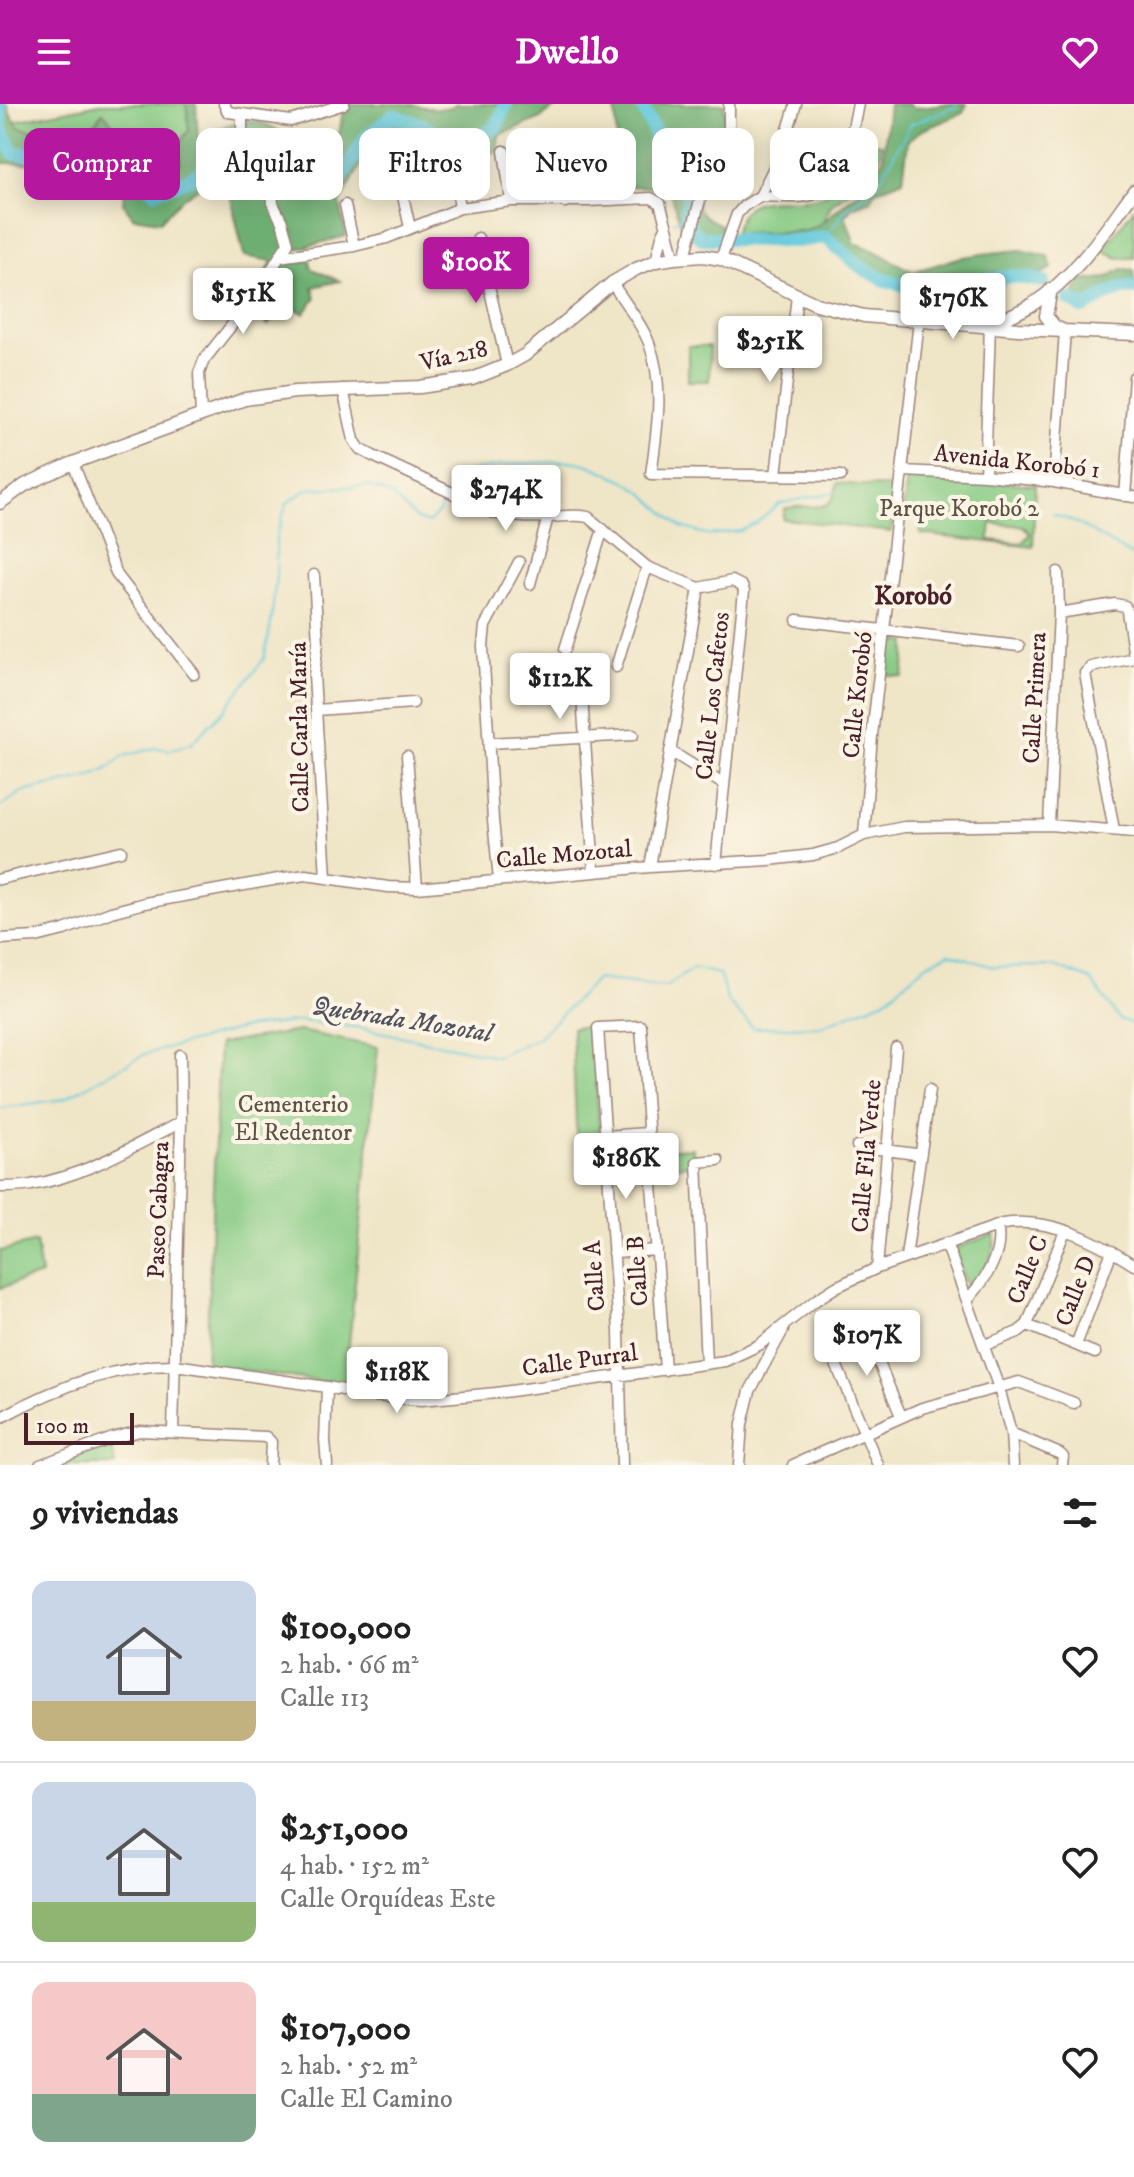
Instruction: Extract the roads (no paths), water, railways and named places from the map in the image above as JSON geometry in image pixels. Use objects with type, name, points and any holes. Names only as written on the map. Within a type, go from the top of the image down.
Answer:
[{"type":"main road","points":[[990,325],[1034,304],[1078,266],[1134,191]]},
{"type":"main road","name":"Vía 218","points":[[0,503],[25,485],[73,463],[245,399],[295,392],[420,387],[472,379],[525,355],[612,283],[656,261],[723,254],[797,296],[852,314],[1018,329],[1134,334]]},
{"type":"main road","points":[[1051,289],[1046,316],[1055,327],[1065,331]]},
{"type":"street","points":[[224,104],[228,112],[291,121],[344,104]]},
{"type":"street","points":[[275,117],[280,104]]},
{"type":"street","points":[[680,258],[691,238],[708,172],[729,145],[729,104]]},
{"type":"street","points":[[723,254],[737,214],[760,196],[781,153],[796,104]]},
{"type":"street","points":[[760,196],[805,197],[824,190],[849,147],[858,104]]},
{"type":"street","points":[[201,415],[199,373],[204,360],[255,296],[288,243],[273,204],[270,162],[246,149],[242,114]]},
{"type":"street","points":[[504,151],[511,201]]},
{"type":"street","points":[[279,257],[387,238],[460,208],[511,201],[651,198],[660,203],[666,228],[680,258]]},
{"type":"street","points":[[404,200],[410,228]]},
{"type":"street","points":[[459,200],[460,208]]},
{"type":"street","points":[[345,205],[354,246]]},
{"type":"street","points":[[656,261],[666,228]]},
{"type":"street","points":[[478,238],[507,365]]},
{"type":"street","points":[[612,283],[648,341],[654,363],[658,384],[658,418],[651,474],[841,476]]},
{"type":"street","points":[[776,475],[797,296]]},
{"type":"street","name":"Calle Korobó","points":[[864,835],[872,736],[919,321]]},
{"type":"street","points":[[985,475],[990,325]]},
{"type":"street","points":[[1054,482],[1065,331]]},
{"type":"street","points":[[1130,496],[1134,377]]},
{"type":"street","name":"Calle Los Cafetos","points":[[343,389],[352,432],[360,449],[446,492],[511,517],[577,514],[588,517],[647,567],[699,588],[732,581],[742,586],[744,591],[716,864]]},
{"type":"street","points":[[73,463],[117,575],[194,674]]},
{"type":"street","name":"Avenida Korobó 1","points":[[903,471],[1054,482],[1130,496]]},
{"type":"street","points":[[530,584],[548,517]]},
{"type":"street","points":[[565,649],[603,529]]},
{"type":"street","points":[[499,880],[483,646],[485,626],[519,562]]},
{"type":"street","points":[[616,667],[647,567]]},
{"type":"street","name":"Calle Primera","points":[[1049,825],[1059,613],[1058,572]]},
{"type":"street","name":"Calle Carla María","points":[[314,575],[318,642],[314,675],[326,877]]},
{"type":"street","points":[[650,867],[699,588]]},
{"type":"street","points":[[1059,613],[1115,604],[1125,606],[1129,618],[1134,658],[1091,667],[1086,670],[1085,678],[1114,830]]},
{"type":"street","points":[[797,620],[1019,646]]},
{"type":"street","points":[[582,696],[594,872]]},
{"type":"street","points":[[316,710],[413,703]]},
{"type":"street","points":[[489,743],[633,735]]},
{"type":"street","points":[[670,751],[723,784]]},
{"type":"street","points":[[407,756],[417,888]]},
{"type":"street","name":"Calle Mozotal","points":[[0,939],[36,937],[111,912],[182,895],[306,875],[417,888],[813,855],[838,848],[864,835],[904,827],[1049,825],[1134,832]]},
{"type":"street","points":[[0,879],[121,851]]},
{"type":"street","name":"Calle B","points":[[598,1028],[641,1026],[665,1370]]},
{"type":"street","name":"Calle A","points":[[598,1028],[621,1376],[622,1465]]},
{"type":"street","name":"Calle Fila Verde","points":[[877,1268],[896,1048]]},
{"type":"street","name":"Paseo Cabagra","points":[[175,1365],[180,1055]]},
{"type":"street","points":[[906,1257],[930,1089]]},
{"type":"street","points":[[0,1187],[31,1185],[78,1172],[181,1122]]},
{"type":"street","points":[[605,1136],[647,1133]]},
{"type":"street","points":[[857,1146],[915,1154]]},
{"type":"street","points":[[706,1364],[697,1162],[718,1160]]},
{"type":"street","name":"Calle Purral","points":[[0,1418],[26,1403],[132,1367],[175,1365],[375,1396],[421,1400],[496,1393],[725,1361],[759,1345],[836,1287],[906,1257],[1017,1222],[1040,1224],[1084,1236],[1134,1265]]},
{"type":"street","points":[[968,1299],[987,1275],[999,1243],[997,1226]]},
{"type":"street","name":"Calle C","points":[[985,1345],[1018,1332],[1027,1325],[1065,1231]]},
{"type":"street","points":[[946,1243],[999,1388],[1011,1433],[1013,1465]]},
{"type":"street","points":[[613,1253],[657,1250]]},
{"type":"street","name":"Calle D","points":[[1076,1345],[1112,1251]]},
{"type":"street","points":[[739,1465],[742,1424],[750,1391],[786,1325]]},
{"type":"street","points":[[1027,1325],[1095,1353]]},
{"type":"street","points":[[864,1327],[901,1416]]},
{"type":"street","points":[[831,1352],[878,1465]]},
{"type":"street","points":[[173,1432],[175,1365]]},
{"type":"street","points":[[793,1465],[818,1460],[866,1433],[922,1408],[1019,1382],[1074,1403]]},
{"type":"street","points":[[327,1387],[327,1465]]},
{"type":"street","points":[[40,1465],[140,1431],[266,1437],[271,1442],[270,1465]]},
{"type":"street","points":[[1011,1433],[1063,1461]]},
{"type":"waterway","points":[[0,104],[1,130],[14,153],[80,159],[115,147],[136,164],[141,182],[155,191],[189,179],[252,136],[280,153],[294,176],[305,185],[322,190],[342,177],[366,137],[393,116],[420,124],[461,149],[496,127],[506,104]]},
{"type":"waterway","points":[[641,104],[654,131],[658,153],[666,162],[692,171],[694,176],[687,202],[687,216],[693,230],[702,238],[796,241],[825,237],[862,268],[885,280],[912,287],[970,283],[1011,276],[1043,281]]},
{"type":"waterway","points":[[825,237],[846,210],[880,180],[911,124],[957,104]]},
{"type":"waterway","points":[[674,221],[688,214]]},
{"type":"waterway","points":[[1069,299],[1083,308],[1114,291],[1134,288]]},
{"type":"waterway","points":[[449,487],[456,476],[479,469],[571,461],[624,480],[681,527],[709,535],[740,531],[757,523],[779,504],[835,492]]},
{"type":"waterway","points":[[0,807],[22,792],[90,777],[106,770],[124,756],[155,748],[171,750],[191,744],[224,710],[264,659],[276,576],[276,537],[287,503],[308,489],[368,486],[391,495],[416,519],[429,523],[440,511],[446,492]]},
{"type":"waterway","points":[[1053,514],[1077,523],[1134,557]]},
{"type":"waterway","name":"Quebrada Mozotal","points":[[0,1108],[64,1099],[145,1054],[245,1028],[300,1021],[361,1028],[496,1056],[538,1038],[597,979],[666,987],[693,968],[719,974],[728,1002],[753,1028],[820,1026],[885,1000],[926,965],[949,953],[993,967],[1054,966],[1091,980],[1119,1019],[1134,1024]]},
{"type":"district","name":"Korobó","points":[[913,596]]},
{"type":"park label","name":"Parque Korobó 2","points":[[959,509]]},
{"type":"park label","name":"Cementerio El Redentor","points":[[293,1119]]}]
